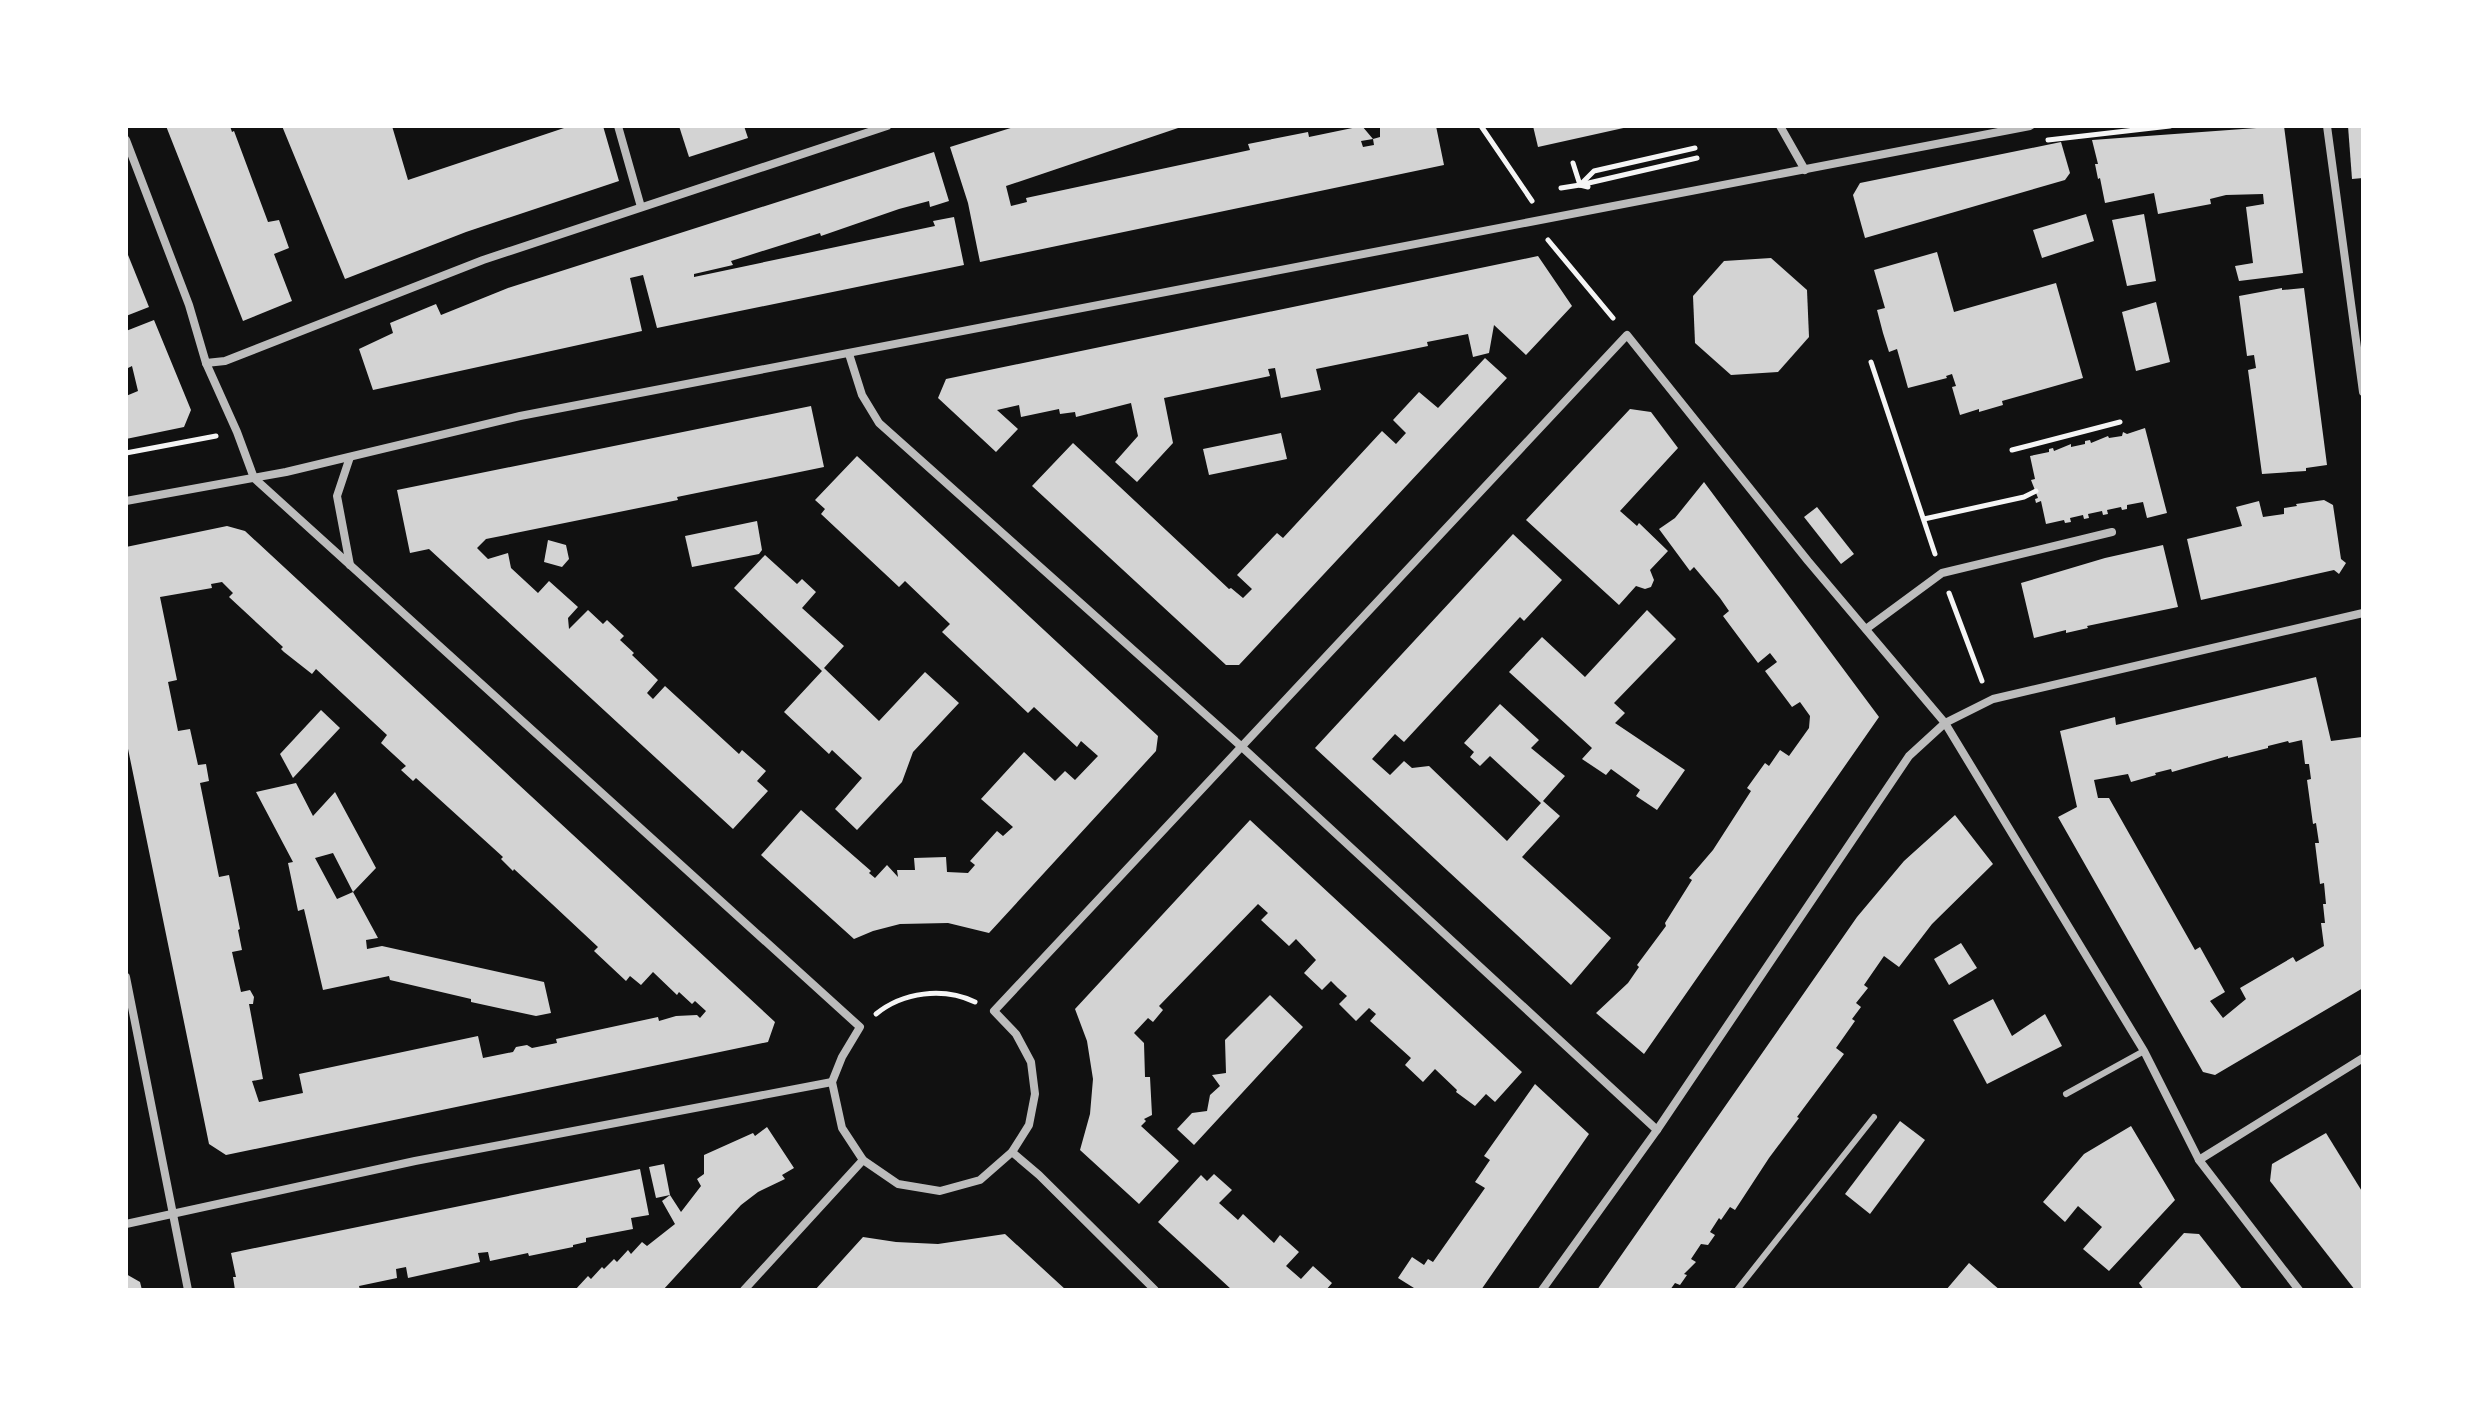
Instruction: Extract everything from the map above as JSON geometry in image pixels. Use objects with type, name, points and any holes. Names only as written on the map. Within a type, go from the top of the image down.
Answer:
[{"type":"street","points":[[618,126],[641,207]]},
{"type":"street","points":[[206,363],[225,361],[483,260],[887,126]]},
{"type":"street","points":[[1780,126],[1805,170]]},
{"type":"street","points":[[126,501],[254,478],[520,416],[2030,126]]},
{"type":"street","points":[[2327,126],[2363,392]]},
{"type":"street","points":[[126,140],[189,305],[206,363],[254,478],[860,1027],[842,1057],[832,1082],[842,1128],[863,1160],[898,1184],[940,1191],[980,1180],[1012,1152],[1029,1125],[1035,1094],[1031,1062],[1016,1034],[994,1011],[1627,335],[1808,561],[1945,723],[2144,1051],[2199,1160],[2299,1290]]},
{"type":"street","points":[[849,354],[862,395],[879,423],[1243,748],[1657,1130]]},
{"type":"street","points":[[350,457],[337,496],[350,565]]},
{"type":"street","points":[[1866,629],[1942,573],[2112,532]]},
{"type":"street","points":[[1542,1290],[1657,1130],[1909,756],[1945,723],[1988,701],[2363,613]]},
{"type":"street","points":[[126,977],[188,1290]]},
{"type":"street","points":[[2199,1160],[2363,1058]]},
{"type":"street","points":[[126,1224],[415,1161],[832,1082]]},
{"type":"street","points":[[1012,1152],[1155,1290]]},
{"type":"street","points":[[744,1290],[863,1160]]},
{"type":"lane","points":[[2066,1094],[2144,1051]]},
{"type":"lane","points":[[1737,1290],[1874,1117]]},
{"type":"path","points":[[1481,126],[1536,208],[1532,220],[1627,335]]},
{"type":"path","points":[[1580,185],[1594,171],[1695,148]]},
{"type":"path","points":[[1561,188],[1697,158]]},
{"type":"path","points":[[1573,163],[1580,185]]},
{"type":"path","points":[[1580,185],[1598,189]]},
{"type":"path","points":[[1871,362],[1988,701]]},
{"type":"path","points":[[2012,450],[2120,422]]},
{"type":"path","points":[[126,453],[237,432]]},
{"type":"path","points":[[1924,519],[2024,497],[2036,491]]},
{"type":"path","points":[[860,1027],[888,1004],[923,993],[960,995],[994,1011]]},
{"type":"building","points":[[166,126],[230,126],[234,131],[268,222],[279,220],[289,248],[274,254],[292,301],[243,321]]},
{"type":"building","points":[[282,126],[392,126],[408,180],[570,126],[603,126],[619,181],[466,232],[345,279]]},
{"type":"building","points":[[679,126],[744,126],[748,138],[689,157]]},
{"type":"building","points":[[1017,126],[1184,126],[1006,186],[1011,206],[1027,202],[1026,198],[1250,150],[1248,144],[1308,132],[1309,137],[1362,126],[1373,139],[1380,137],[1380,126],[1436,126],[1444,165],[980,262],[968,203],[950,147]],"holes":[[[1373,139],[1374,145],[1363,147],[1361,141]]]},
{"type":"building","points":[[1533,126],[1628,126],[1628,127],[1538,147]]},
{"type":"building","points":[[2284,126],[2303,273],[2239,281],[2235,266],[2253,263],[2246,207],[2264,204],[2263,194],[2226,195],[2210,199],[2211,204],[2158,214],[2154,193],[2105,203],[2092,140]]},
{"type":"building","points":[[2348,126],[2363,126],[2363,178],[2352,179]]},
{"type":"building","points":[[2061,142],[2070,173],[2065,180],[1865,238],[1853,195],[1860,183]]},
{"type":"building","points":[[934,152],[949,201],[930,207],[929,201],[899,209],[821,236],[820,233],[731,261],[733,265],[694,274],[694,277],[935,226],[933,221],[954,217],[964,265],[657,328],[643,275],[630,278],[642,331],[373,390],[359,349],[393,333],[390,323],[436,304],[441,315],[508,288]]},
{"type":"building","points":[[2086,214],[2094,241],[2042,258],[2033,230]]},
{"type":"building","points":[[2144,214],[2156,281],[2127,286],[2112,220]]},
{"type":"building","points":[[126,250],[149,307],[126,316]]},
{"type":"building","points":[[1937,252],[1954,312],[2056,283],[2083,378],[2002,401],[2003,405],[1960,415],[1952,387],[1956,386],[1952,374],[1908,388],[1897,349],[1889,352],[1883,333],[1877,310],[1885,308],[1874,270]]},
{"type":"building","points":[[1538,256],[1572,306],[1526,355],[1494,325],[1489,353],[1473,357],[1468,334],[1427,342],[1428,346],[1316,369],[1321,390],[1281,398],[1275,368],[1268,369],[1270,376],[1164,398],[1173,443],[1137,482],[1115,462],[1138,436],[1131,403],[1076,417],[1075,412],[1060,414],[1059,409],[1021,417],[1019,405],[997,410],[1018,429],[996,452],[938,398],[946,379]]},
{"type":"building","points":[[1771,258],[1807,290],[1809,337],[1778,372],[1731,375],[1695,343],[1693,296],[1724,261]]},
{"type":"building","points":[[2282,288],[2304,288],[2327,465],[2306,468],[2306,471],[2262,474],[2248,370],[2256,368],[2254,355],[2247,356],[2239,296]]},
{"type":"building","points":[[2156,302],[2170,362],[2136,371],[2122,312]]},
{"type":"building","points":[[154,320],[191,410],[184,427],[126,439],[126,396],[138,391],[132,366],[126,369],[126,331]]},
{"type":"building","points":[[1485,358],[1507,378],[1239,665],[1226,665],[1032,486],[1073,443],[1229,589],[1243,598],[1252,589],[1237,575],[1277,533],[1283,538],[1382,431],[1396,444],[1406,433],[1393,420],[1419,392],[1438,408]]},
{"type":"building","points":[[811,406],[824,467],[486,539],[477,548],[488,559],[508,553],[511,568],[538,593],[549,581],[578,607],[568,618],[569,629],[588,610],[603,624],[607,620],[624,636],[620,640],[634,653],[632,655],[658,680],[647,693],[653,699],[665,686],[739,754],[742,750],[766,771],[757,781],[768,791],[733,829],[429,549],[410,553],[397,490]]},
{"type":"building","points":[[1630,409],[1651,412],[1678,448],[1620,511],[1637,526],[1639,523],[1668,551],[1650,570],[1654,580],[1651,587],[1636,586],[1619,605],[1526,520]]},
{"type":"building","points":[[2145,428],[2167,513],[2147,518],[2143,502],[2127,505],[2127,509],[2107,510],[2108,514],[2103,515],[2102,511],[2088,514],[2089,518],[2084,519],[2083,515],[2070,518],[2071,522],[2065,523],[2064,520],[2046,524],[2041,501],[2036,503],[2035,499],[2038,498],[2031,480],[2035,479],[2030,456]]},
{"type":"building","points":[[1281,433],[1287,459],[1209,475],[1203,449]]},
{"type":"building","points":[[857,456],[1158,736],[1156,751],[989,933],[948,923],[900,924],[854,939],[761,855],[801,810],[871,871],[869,873],[875,878],[887,865],[898,877],[897,870],[915,870],[914,858],[946,857],[947,872],[968,873],[975,865],[970,861],[997,831],[1003,836],[1013,827],[981,799],[1024,752],[1055,781],[1065,771],[1075,780],[1098,756],[1081,741],[1077,747],[1034,707],[1028,713],[942,632],[950,624],[905,581],[899,587],[821,514],[825,509],[815,500]]},
{"type":"building","points":[[1704,482],[1879,717],[1644,1054],[1596,1013],[1628,983],[1639,967],[1637,965],[1666,926],[1692,880],[1689,878],[1713,850],[1751,791],[1747,788],[1765,763],[1769,766],[1780,750],[1789,756],[1809,728],[1810,716],[1800,702],[1792,707],[1765,671],[1777,662],[1770,653],[1758,663],[1723,616],[1729,611],[1720,598],[1694,567],[1690,571],[1659,529],[1675,518]]},
{"type":"building","points":[[2324,500],[2333,505],[2341,559],[2346,563],[2339,574],[2334,570],[2201,600],[2187,539],[2242,526],[2236,507],[2259,501],[2263,517],[2284,514],[2284,508],[2296,504]]},
{"type":"building","points":[[1817,507],[1854,554],[1841,564],[1804,517]]},
{"type":"building","points":[[757,521],[762,550],[759,554],[692,567],[685,536]]},
{"type":"building","points":[[227,526],[245,531],[775,1022],[768,1042],[226,1155],[209,1144],[126,739],[126,547]],"holes":[[[222,582],[233,593],[229,597],[283,647],[284,652],[312,674],[316,669],[387,735],[381,743],[406,766],[401,770],[413,781],[416,778],[503,857],[501,859],[513,871],[598,947],[594,951],[626,981],[630,976],[641,985],[653,972],[677,995],[679,992],[706,1011],[700,1018],[697,1015],[676,1016],[659,1021],[658,1017],[556,1039],[557,1043],[532,1048],[527,1045],[516,1047],[513,1052],[483,1058],[478,1036],[299,1074],[303,1093],[259,1102],[252,1081],[263,1079],[249,1004],[253,1004],[254,997],[250,990],[241,992],[232,952],[242,950],[240,929],[229,875],[219,877],[200,783],[209,781],[206,764],[198,765],[190,729],[178,731],[168,682],[177,680],[160,597],[212,588],[211,584]]]},
{"type":"building","points":[[1513,534],[1562,580],[1524,621],[1520,617],[1404,742],[1395,734],[1372,759],[1390,775],[1404,761],[1412,768],[1429,766],[1507,841],[1541,803],[1490,756],[1480,766],[1470,757],[1474,752],[1464,743],[1500,704],[1539,740],[1531,748],[1565,776],[1543,801],[1560,816],[1522,857],[1611,938],[1571,985],[1315,748]]},
{"type":"building","points":[[548,540],[566,545],[569,559],[562,567],[544,562]]},
{"type":"building","points":[[2163,545],[2178,607],[2034,638],[2021,583],[2105,558]]},
{"type":"building","points":[[765,555],[797,584],[802,579],[816,592],[802,608],[844,646],[824,668],[879,721],[925,672],[959,703],[913,752],[902,782],[857,830],[835,809],[862,778],[832,750],[829,754],[784,712],[822,671],[734,588]]},
{"type":"building","points":[[1647,610],[1676,639],[1614,703],[1625,713],[1615,723],[1685,770],[1657,810],[1636,796],[1640,790],[1611,769],[1606,775],[1582,759],[1592,748],[1509,672],[1542,637],[1585,677]]},
{"type":"building","points":[[2316,677],[2331,741],[2362,737],[2363,988],[2215,1075],[2203,1072],[2058,817],[2077,807],[2060,731],[2115,717],[2116,725]],"holes":[[[2302,740],[2305,764],[2309,764],[2311,779],[2307,780],[2319,843],[2315,843],[2320,884],[2324,883],[2325,923],[2321,923],[2324,946],[2296,962],[2293,957],[2240,988],[2246,999],[2223,1018],[2210,1001],[2225,992],[2200,947],[2195,950],[2109,798],[2098,798],[2094,780],[2128,774],[2131,782],[2155,773],[2171,769],[2172,772],[2288,741]]]},
{"type":"building","points":[[321,710],[340,728],[293,778],[280,754]]},
{"type":"building","points":[[296,783],[313,816],[335,792],[376,868],[353,892],[378,938],[366,940],[367,949],[382,946],[544,982],[551,1013],[536,1016],[471,1002],[471,999],[390,980],[389,976],[323,990],[304,909],[298,911],[288,863],[293,862],[256,792]],"holes":[[[333,853],[353,892],[337,899],[315,858]]]},
{"type":"building","points":[[1955,815],[1993,864],[1932,924],[1899,967],[1884,956],[1864,985],[1868,988],[1856,1003],[1861,1007],[1852,1019],[1855,1021],[1836,1048],[1844,1054],[1797,1117],[1735,1210],[1730,1207],[1721,1220],[1719,1218],[1710,1232],[1715,1235],[1708,1245],[1701,1244],[1691,1259],[1696,1262],[1684,1274],[1687,1275],[1680,1285],[1675,1283],[1670,1290],[1597,1290],[1857,917],[1904,861]]},
{"type":"building","points":[[1250,820],[1522,1072],[1495,1102],[1486,1094],[1475,1106],[1456,1092],[1435,1069],[1423,1082],[1405,1065],[1411,1058],[1370,1021],[1376,1014],[1369,1008],[1356,1021],[1339,1004],[1347,996],[1331,981],[1322,990],[1304,973],[1316,960],[1296,939],[1289,946],[1261,920],[1268,913],[1258,904],[1159,1006],[1163,1010],[1153,1022],[1148,1018],[1134,1033],[1144,1043],[1145,1077],[1150,1077],[1152,1115],[1144,1119],[1146,1121],[1141,1126],[1179,1161],[1139,1204],[1080,1150],[1090,1114],[1093,1079],[1087,1041],[1075,1009]]},
{"type":"building","points":[[1961,943],[1977,968],[1949,985],[1934,959]]},
{"type":"building","points":[[1270,995],[1303,1027],[1194,1145],[1177,1129],[1192,1113],[1207,1111],[1210,1095],[1220,1086],[1212,1075],[1226,1073],[1225,1040]]},
{"type":"building","points":[[1993,999],[2012,1036],[2045,1014],[2062,1046],[1987,1084],[1953,1020]]},
{"type":"building","points":[[1535,1084],[1589,1134],[1481,1290],[1412,1290],[1414,1288],[1398,1278],[1412,1257],[1424,1265],[1428,1259],[1433,1262],[1485,1188],[1475,1182],[1490,1160],[1484,1156]]},
{"type":"building","points":[[1900,1121],[1925,1140],[1870,1214],[1845,1194]]},
{"type":"building","points":[[2131,1126],[2175,1200],[2109,1271],[2083,1249],[2102,1227],[2078,1206],[2065,1222],[2043,1202],[2084,1154]]},
{"type":"building","points":[[767,1127],[794,1168],[782,1175],[785,1179],[758,1192],[741,1205],[663,1290],[575,1290],[588,1276],[591,1279],[614,1259],[617,1262],[628,1250],[631,1254],[642,1242],[647,1246],[675,1224],[662,1201],[670,1195],[681,1212],[701,1186],[697,1179],[704,1174],[704,1155],[753,1133],[755,1136]]},
{"type":"building","points":[[2326,1133],[2363,1193],[2363,1290],[2355,1290],[2270,1181],[2272,1164]]},
{"type":"building","points":[[664,1164],[670,1195],[656,1198],[649,1167]]},
{"type":"building","points":[[640,1169],[649,1215],[631,1218],[633,1229],[586,1238],[586,1242],[573,1247],[490,1261],[488,1252],[478,1253],[480,1262],[408,1278],[406,1267],[396,1269],[397,1278],[359,1286],[360,1290],[235,1290],[231,1253]]},
{"type":"building","points":[[1214,1174],[1232,1190],[1219,1203],[1238,1220],[1243,1214],[1274,1243],[1280,1235],[1299,1252],[1286,1266],[1301,1279],[1313,1266],[1332,1283],[1326,1290],[1232,1290],[1158,1222],[1201,1175],[1207,1181]]},
{"type":"building","points":[[2184,1233],[2199,1234],[2243,1290],[2144,1290],[2139,1283]]},
{"type":"building","points":[[1005,1234],[1066,1290],[815,1290],[863,1237],[938,1244]]},
{"type":"building","points":[[1969,1263],[1994,1285],[2000,1290],[1946,1290]]},
{"type":"building","points":[[126,1274],[140,1282],[142,1290],[126,1290]]}]
